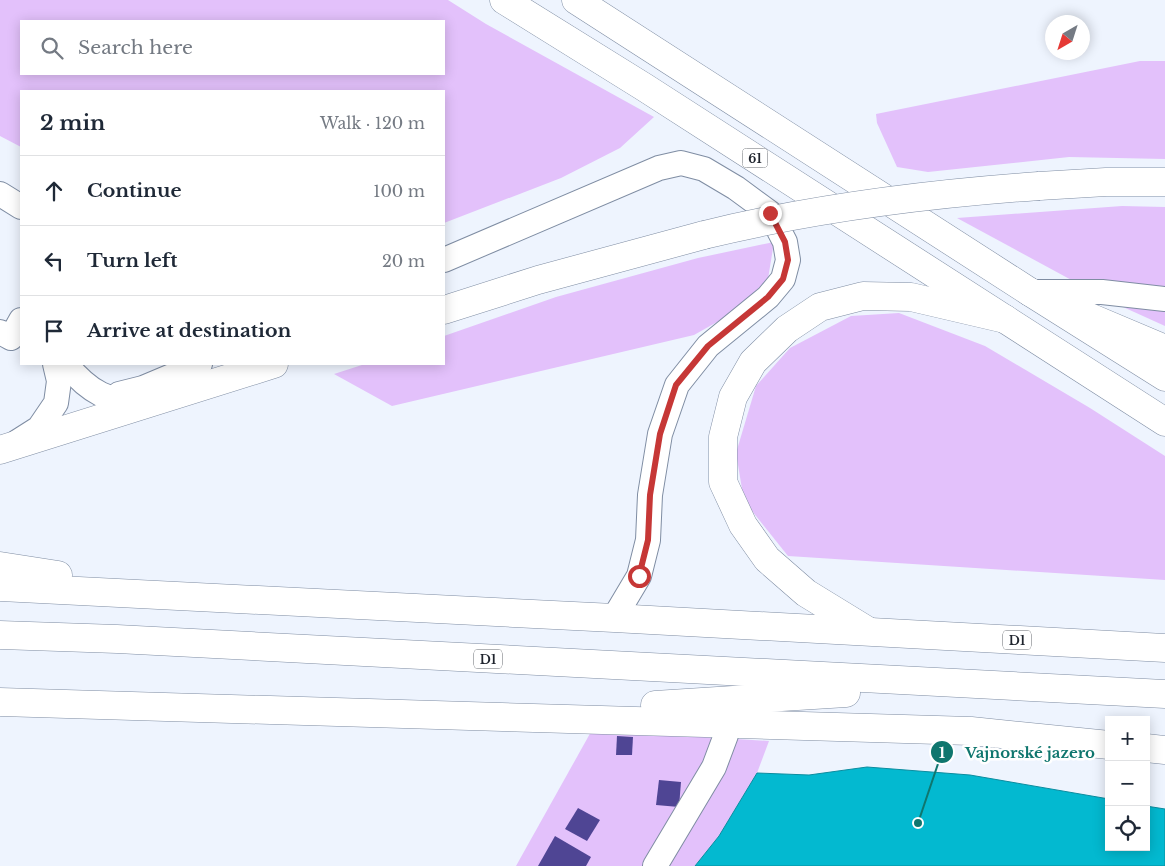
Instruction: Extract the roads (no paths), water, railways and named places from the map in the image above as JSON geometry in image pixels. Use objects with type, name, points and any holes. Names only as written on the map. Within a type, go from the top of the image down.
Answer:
[{"type":"main road","name":"61","points":[[504,0],[644,87],[1165,422]]},
{"type":"main road","points":[[576,0],[1165,377]]},
{"type":"main road","points":[[445,310],[538,280],[704,235],[779,218],[866,204],[973,191],[1106,182],[1165,182]]},
{"type":"main road","points":[[1030,292],[1165,349]]},
{"type":"main road","points":[[869,632],[800,587],[766,558],[743,525],[723,482],[723,437],[733,397],[753,362],[787,328],[820,307],[863,296],[911,297],[1005,319]]},
{"type":"main road","points":[[4,449],[271,365]]},
{"type":"main road","points":[[0,566],[190,597]]},
{"type":"main road","name":"D1","points":[[0,587],[1165,648]]},
{"type":"main road","name":"D1","points":[[0,635],[137,640],[1165,694]]},
{"type":"main road","points":[[485,716],[975,685]]},
{"type":"main road","points":[[0,702],[971,731],[1105,745]]},
{"type":"main road","points":[[1150,748],[1165,750]]},
{"type":"lane","points":[[445,260],[659,168],[681,163],[704,169],[736,188],[770,213],[785,242],[788,260],[783,279],[768,297],[708,346],[676,385],[660,434],[650,495],[648,540],[639,576],[614,618]]},
{"type":"lane","points":[[0,194],[20,206]]},
{"type":"lane","points":[[1030,292],[1102,292],[1165,299]]},
{"type":"lane","points":[[0,332],[11,338],[20,322]]},
{"type":"lane","points":[[4,449],[39,428],[56,403],[59,382],[55,365]]},
{"type":"lane","points":[[67,365],[78,378],[102,396],[127,403],[157,400]]},
{"type":"lane","points":[[102,396],[143,388],[198,365]]},
{"type":"lane","points":[[655,866],[714,767],[726,735]]},
{"type":"water","points":[[867,767],[970,775],[1105,798],[1105,851],[1150,851],[1150,807],[1165,809],[1165,866],[695,866],[719,836],[757,773],[809,775]]},
{"type":"place","name":"Vajnorské jazero","points":[[918,823]]}]
